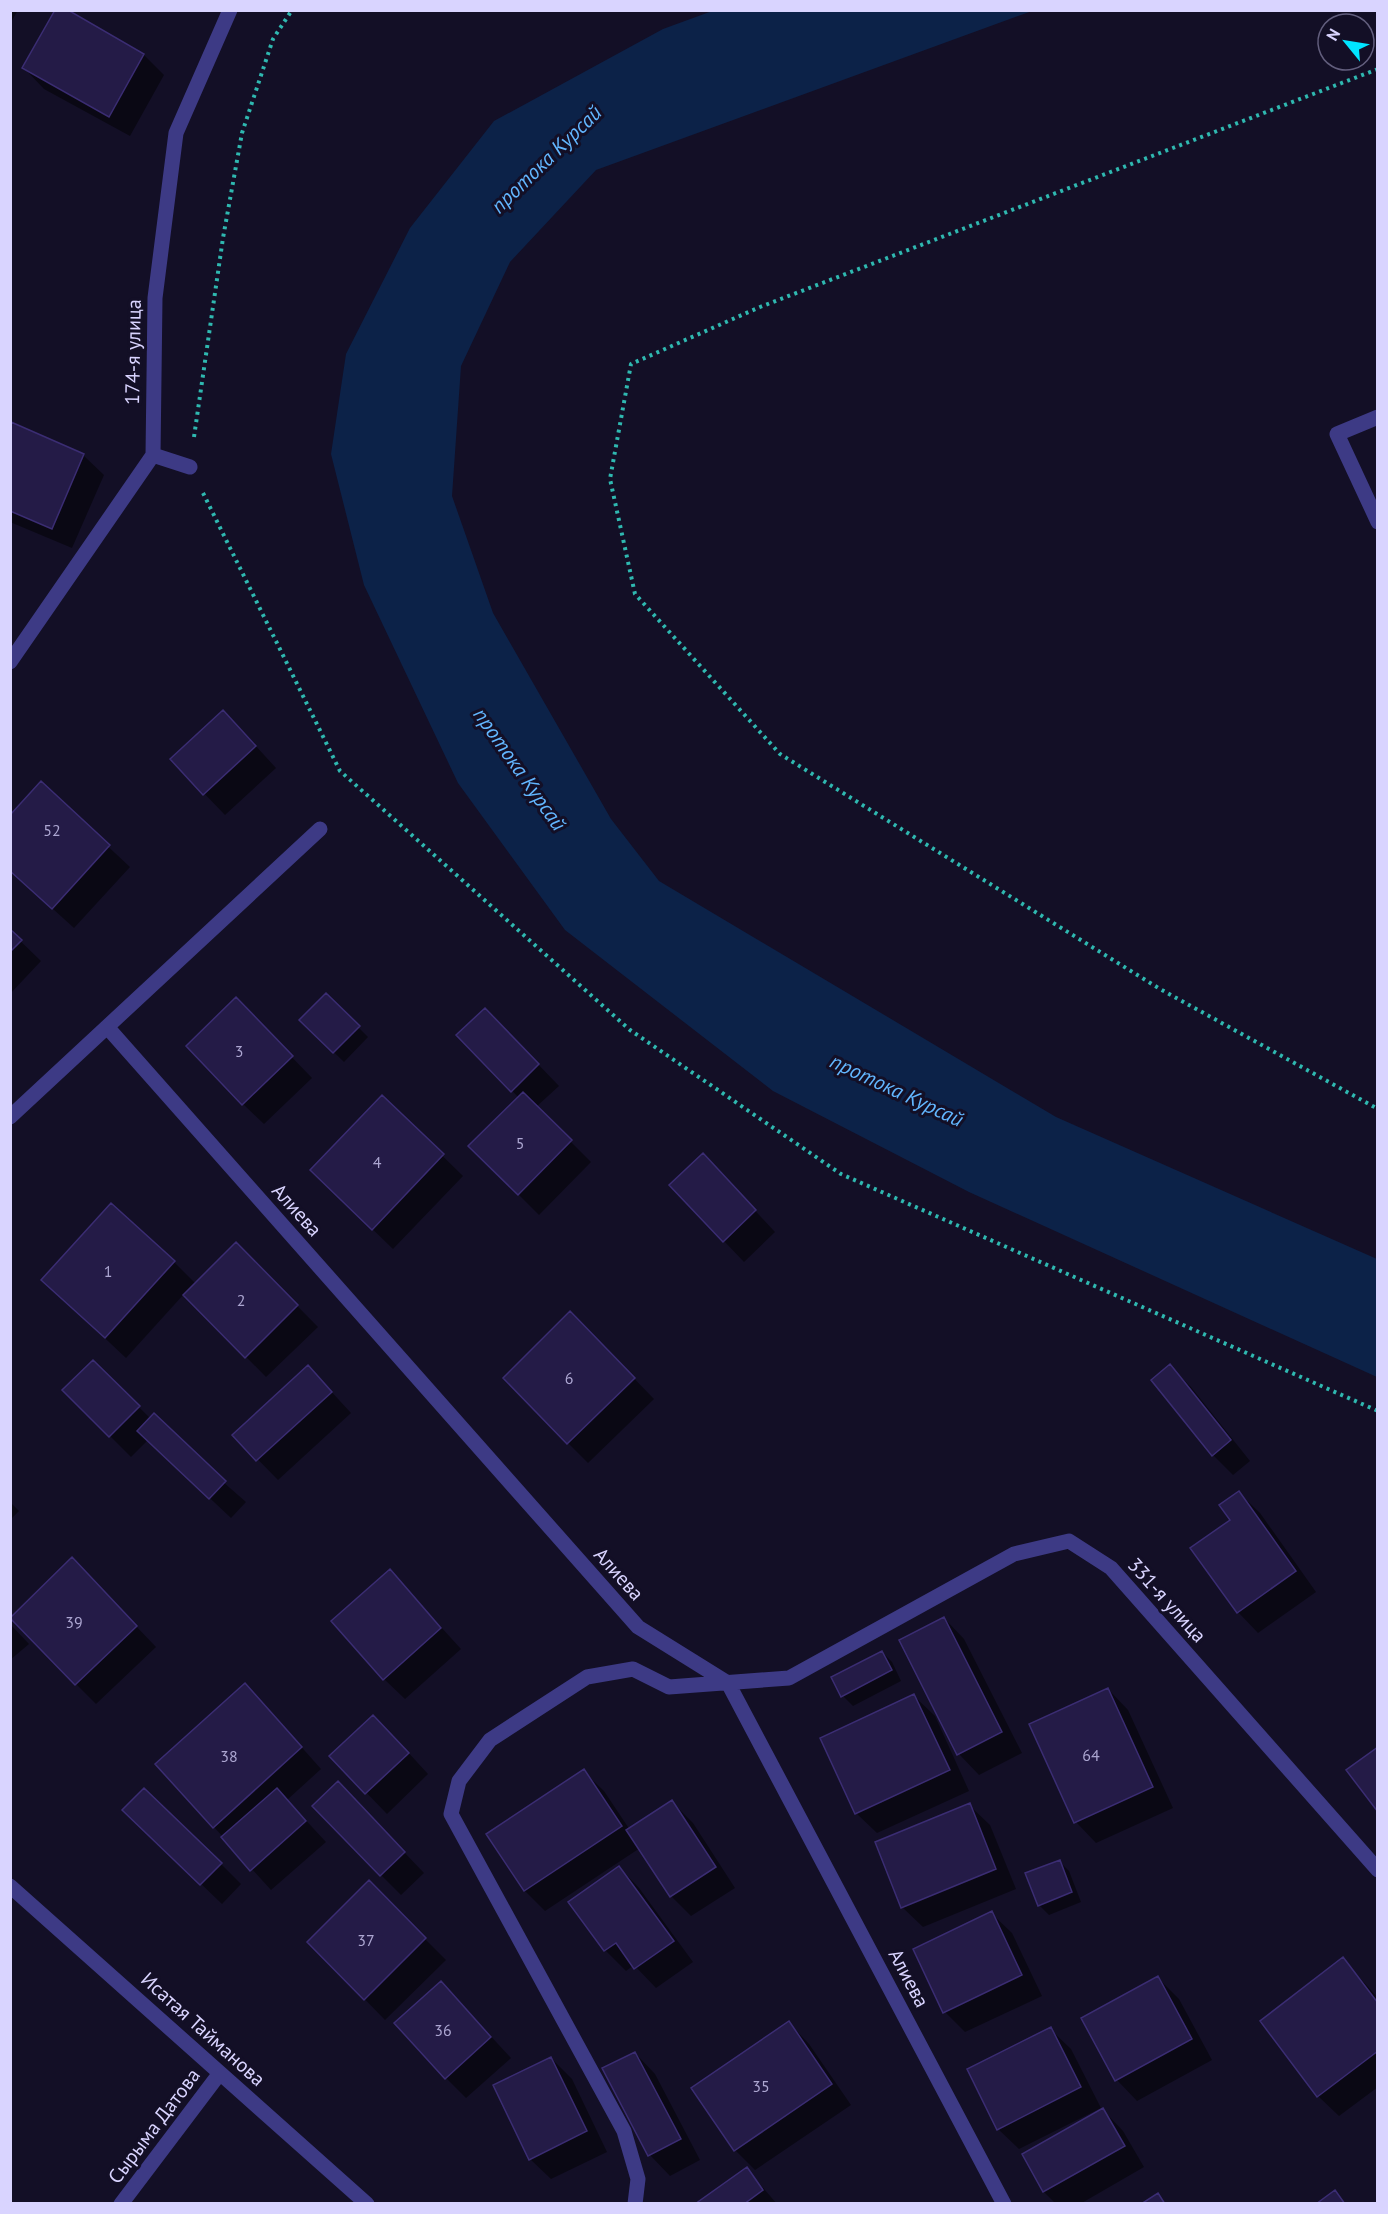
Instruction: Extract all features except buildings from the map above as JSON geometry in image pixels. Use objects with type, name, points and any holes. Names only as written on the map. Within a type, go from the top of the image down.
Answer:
[{"type":"street","name":"174-я улица","points":[[153,455],[155,298],[176,133],[230,10]]},
{"type":"street","points":[[1377,417],[1336,434],[1377,522]]},
{"type":"street","points":[[10,662],[153,455],[190,467]]},
{"type":"street","points":[[10,1117],[320,829]]},
{"type":"street","name":"Алиева","points":[[108,1028],[638,1627],[728,1683],[1004,2204]]},
{"type":"street","name":"331-я улица","points":[[635,2204],[638,2179],[624,2131],[451,1814],[459,1781],[490,1740],[587,1677],[633,1669],[669,1688],[789,1677],[1014,1554],[1069,1541],[1111,1568],[1377,1870]]},
{"type":"street","name":"Исатая Тайманова","points":[[10,1886],[367,2204]]},
{"type":"street","name":"Сырыма Датова","points":[[121,2204],[220,2073]]},
{"type":"path","points":[[292,10],[273,39],[242,133],[223,238],[190,467],[340,771],[630,1030],[841,1174],[1377,1411]]},
{"type":"path","points":[[1377,69],[760,307],[631,364],[610,479],[635,594],[780,754],[1160,989],[1377,1109]]},
{"type":"water","name":"протока Курсай","points":[[715,10],[1032,11],[596,170],[510,262],[461,366],[452,496],[493,613],[611,819],[659,881],[1056,1117],[1377,1259],[1377,1377],[969,1192],[773,1091],[565,930],[458,783],[364,585],[331,454],[346,354],[410,228],[494,121],[663,29]]}]
